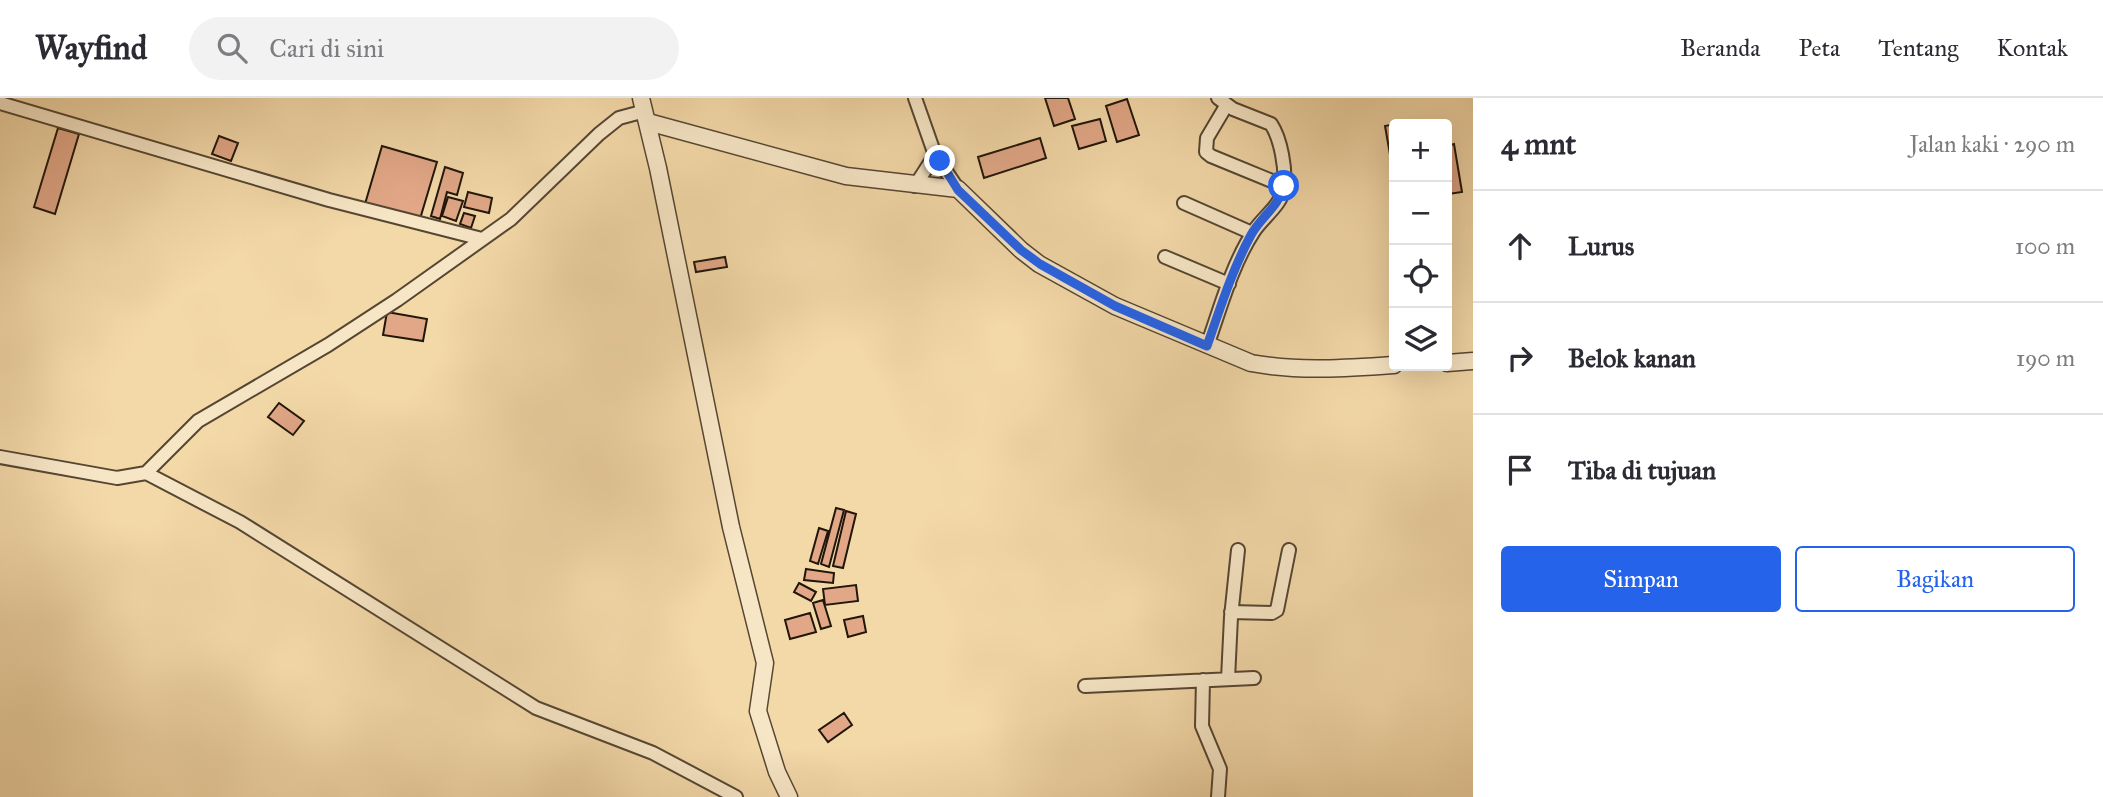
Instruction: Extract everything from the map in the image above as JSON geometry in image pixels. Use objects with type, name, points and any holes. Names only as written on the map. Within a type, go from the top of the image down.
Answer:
[{"type":"street","points":[[915,98],[935,155],[958,190],[1021,250],[1040,264],[1115,306],[1251,363],[1310,370],[1389,365]]},
{"type":"street","points":[[1207,346],[1229,284],[1252,233],[1274,207],[1284,186],[1280,143],[1271,124],[1222,102],[1207,138],[1206,152],[1284,186]]},
{"type":"street","points":[[0,103],[328,200],[482,239]]},
{"type":"street","points":[[146,474],[198,421],[328,345],[523,209],[599,134],[619,118],[645,110],[846,176],[958,190]]},
{"type":"street","points":[[645,110],[731,527],[765,663],[758,711],[777,772],[789,797]]},
{"type":"street","points":[[915,186],[935,155]]},
{"type":"street","points":[[1184,203],[1252,233]]},
{"type":"street","points":[[1165,257],[1229,284]]},
{"type":"street","points":[[1452,363],[1473,361]]},
{"type":"street","points":[[0,457],[117,478],[146,474],[240,522],[536,708],[653,753],[736,797]]},
{"type":"street","points":[[1228,679],[1231,612],[1238,550]]},
{"type":"street","points":[[1231,612],[1272,613],[1277,610],[1289,550]]},
{"type":"street","points":[[1085,686],[1254,678]]},
{"type":"street","points":[[1203,680],[1202,726],[1220,769],[1218,797]]},
{"type":"building","points":[[1045,98],[1068,98],[1075,119],[1054,126]]},
{"type":"building","points":[[1127,99],[1139,135],[1117,142],[1106,106]]},
{"type":"building","points":[[1100,119],[1106,141],[1079,149],[1072,126]]},
{"type":"building","points":[[1389,125],[1389,149],[1385,126]]},
{"type":"building","points":[[58,128],[79,134],[55,214],[34,207]]},
{"type":"building","points":[[219,136],[238,143],[231,161],[212,154]]},
{"type":"building","points":[[1040,138],[1046,158],[984,178],[978,157]]},
{"type":"building","points":[[1452,145],[1462,192],[1452,193],[1452,182]]},
{"type":"building","points":[[382,146],[437,162],[420,219],[365,204]]},
{"type":"building","points":[[445,167],[463,173],[457,195],[447,192],[440,219],[431,216]]},
{"type":"building","points":[[468,192],[492,198],[489,213],[464,207]]},
{"type":"building","points":[[448,197],[463,201],[456,221],[442,216]]},
{"type":"building","points":[[464,213],[475,216],[471,228],[460,224]]},
{"type":"building","points":[[725,257],[727,267],[696,272],[694,262]]},
{"type":"building","points":[[387,312],[427,319],[423,341],[383,335]]},
{"type":"building","points":[[279,403],[304,421],[293,435],[268,417]]},
{"type":"building","points":[[836,508],[844,510],[829,567],[821,564]]},
{"type":"building","points":[[846,511],[856,514],[843,568],[833,566]]},
{"type":"building","points":[[819,528],[828,531],[818,564],[810,561]]},
{"type":"building","points":[[806,569],[834,573],[833,583],[804,580]]},
{"type":"building","points":[[799,583],[816,592],[811,601],[794,592]]},
{"type":"building","points":[[856,585],[858,601],[825,605],[823,589]]},
{"type":"building","points":[[823,600],[831,626],[821,629],[813,603]]},
{"type":"building","points":[[810,613],[816,632],[790,639],[785,620]]},
{"type":"building","points":[[863,616],[866,632],[848,637],[844,620]]},
{"type":"building","points":[[844,713],[852,725],[828,742],[819,730]]},
{"type":"route","points":[[940,161],[958,190],[1021,250],[1040,264],[1115,306],[1207,346],[1229,284],[1252,233],[1274,207],[1284,186]]}]
